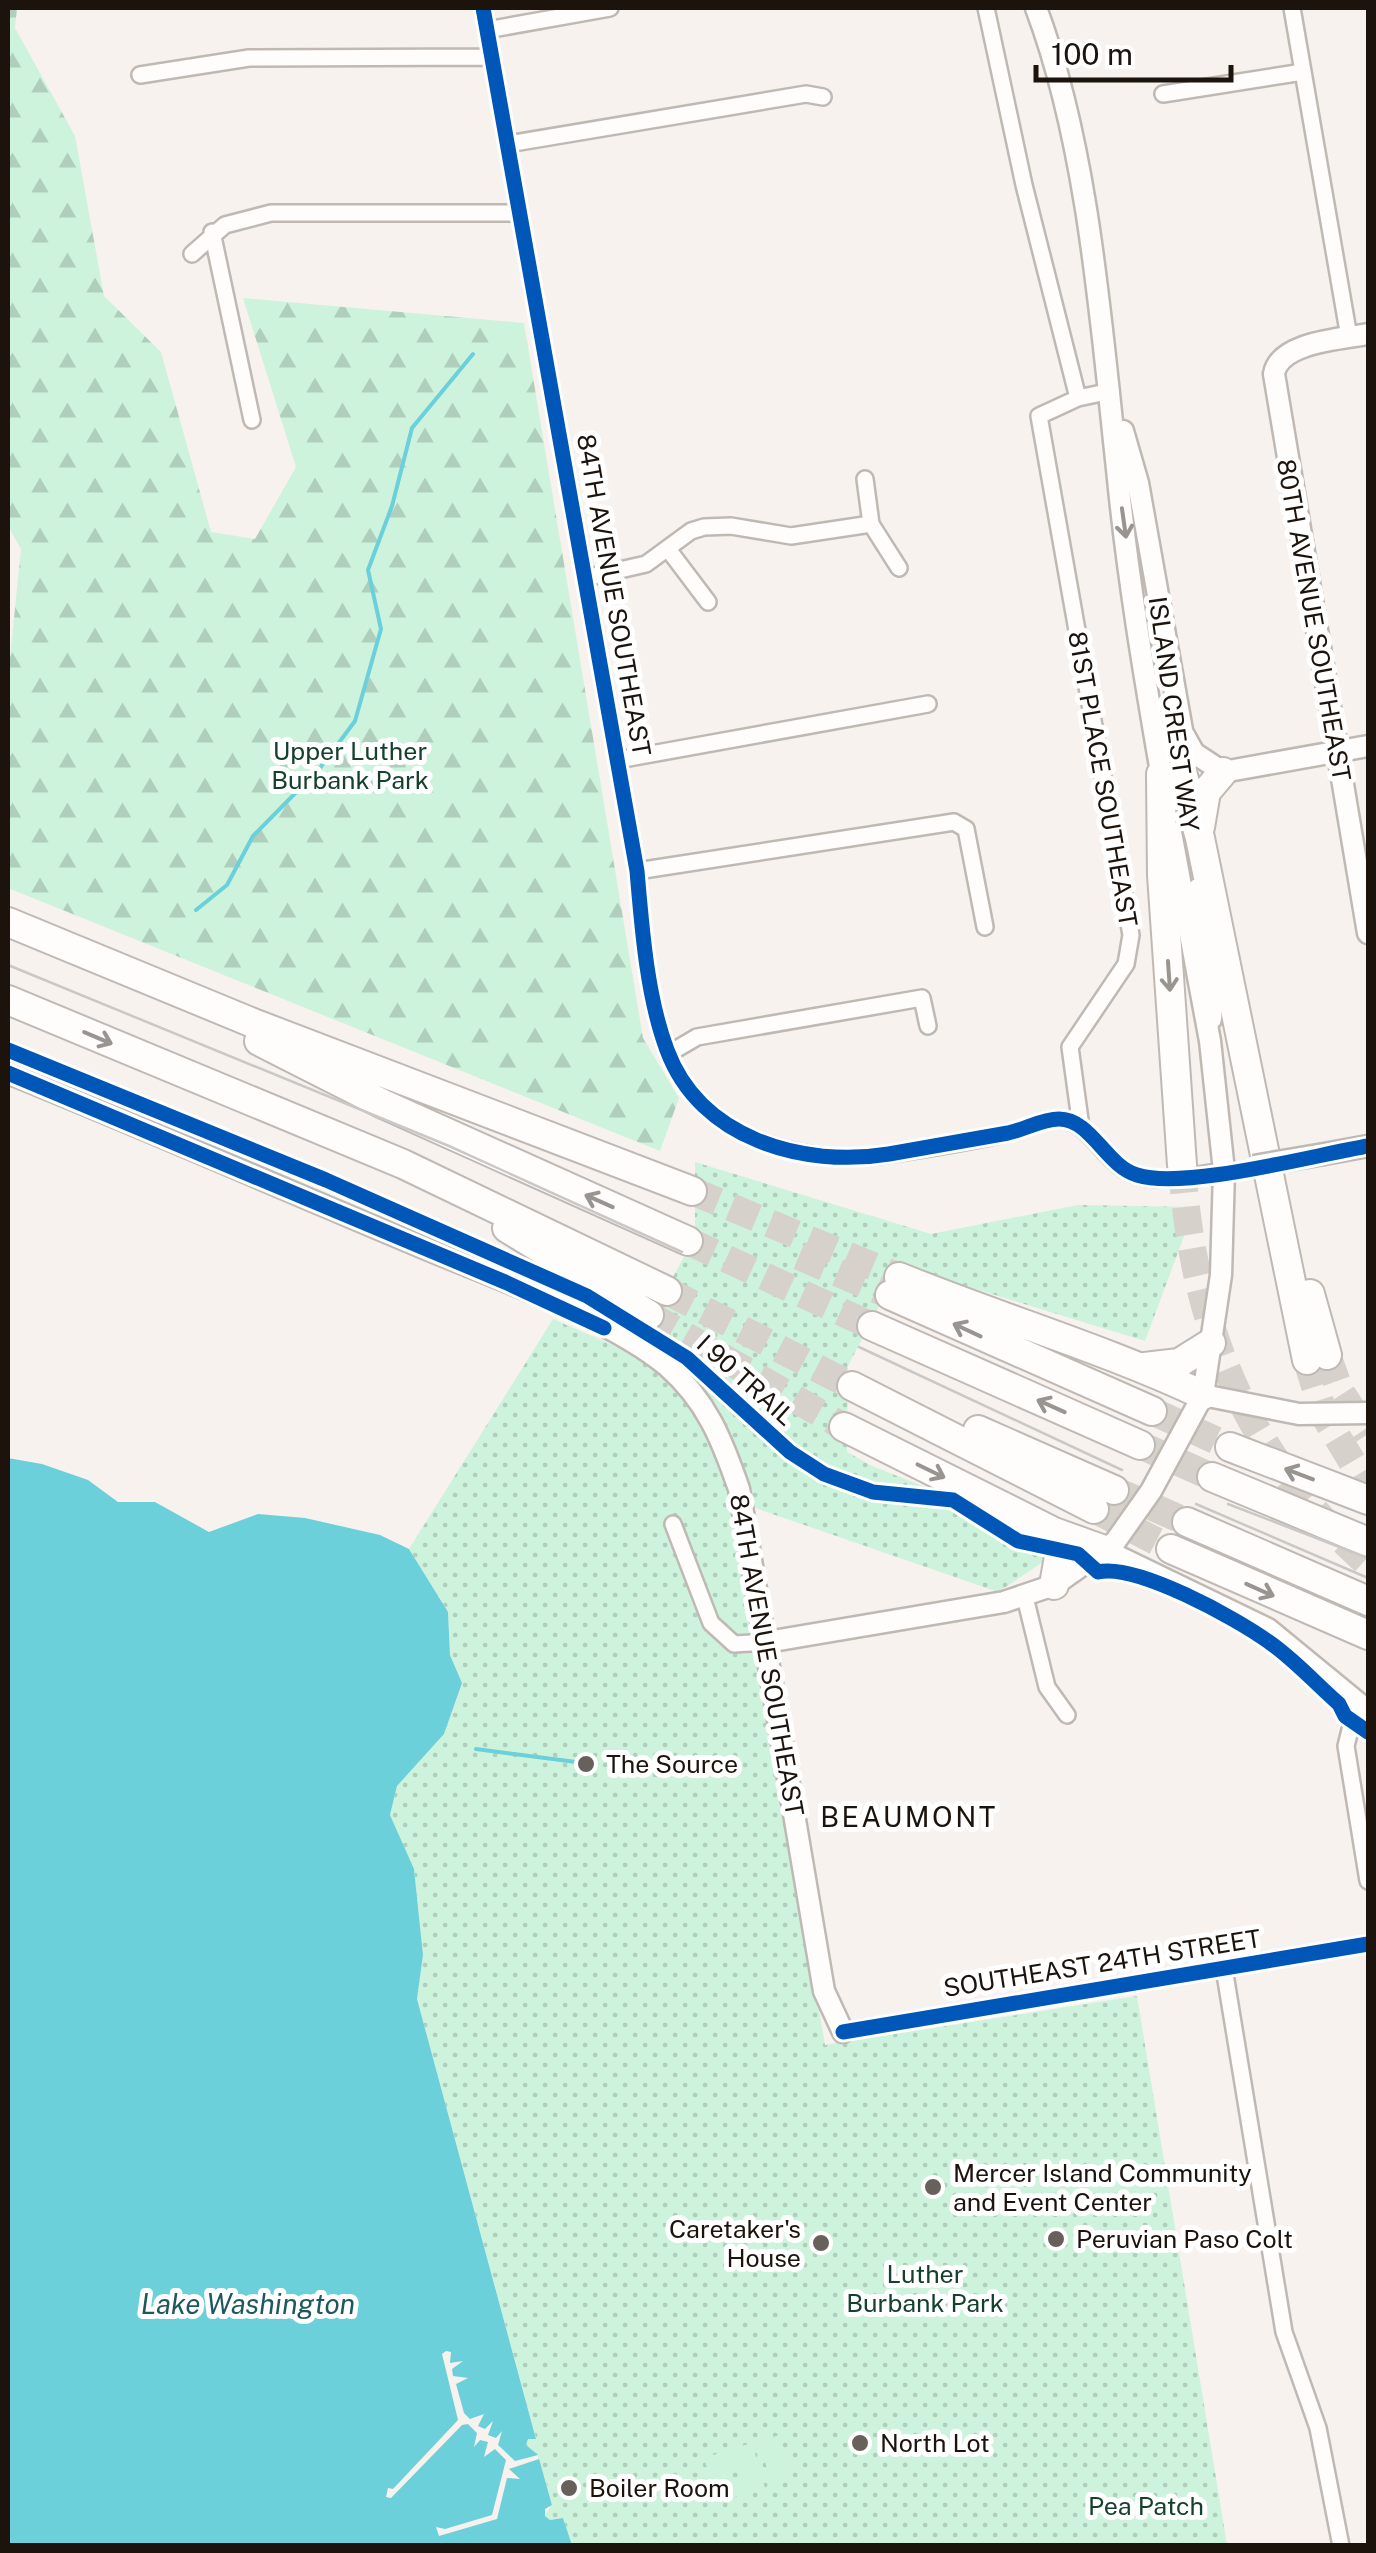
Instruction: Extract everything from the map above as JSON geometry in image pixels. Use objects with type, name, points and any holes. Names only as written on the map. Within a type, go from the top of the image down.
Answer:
[{"type":"highway","points":[[1224,772],[1200,806],[1200,838],[1237,1019],[1317,1358]]},
{"type":"highway","points":[[1172,776],[1200,838]]},
{"type":"highway","points":[[1172,776],[1162,875],[1182,1165]]},
{"type":"highway","points":[[8,922],[693,1200]]},
{"type":"highway","points":[[125,971],[382,1104],[688,1241]]},
{"type":"highway","points":[[8,1000],[403,1164],[667,1290]]},
{"type":"highway","points":[[403,1164],[649,1315]]},
{"type":"highway","points":[[1152,1411],[894,1286],[1144,1367],[1204,1395]]},
{"type":"highway","points":[[872,1326],[1140,1446]]},
{"type":"highway","points":[[1144,1367],[1179,1363],[1211,1343]]},
{"type":"highway","points":[[852,1386],[1104,1500]]},
{"type":"highway","points":[[844,1428],[1054,1532],[1107,1551]]},
{"type":"highway","points":[[1230,1447],[1368,1500]]},
{"type":"highway","points":[[1212,1477],[1368,1542]]},
{"type":"highway","points":[[1187,1522],[1368,1601]]},
{"type":"highway","points":[[1054,1532],[1060,1550],[1054,1585]]},
{"type":"highway","points":[[1171,1549],[1368,1634]]},
{"type":"street","name":"84TH AVENUE SOUTHEAST","points":[[483,8],[618,760],[657,1014],[668,1054],[690,1090],[716,1117],[768,1146],[822,1156],[859,1157],[1014,1132],[1045,1121],[1069,1120],[1081,1126]]},
{"type":"street","points":[[487,30],[610,8]]},
{"type":"street","points":[[986,8],[1024,185],[1078,398],[1111,391]]},
{"type":"street","name":"ISLAND CREST WAY","points":[[1036,8],[1074,159],[1111,391],[1117,471],[1172,776],[1210,1041],[1224,1171],[1221,1276],[1204,1395]]},
{"type":"street","points":[[1292,8],[1359,336]]},
{"type":"street","points":[[140,75],[248,58],[492,57]]},
{"type":"street","points":[[1163,94],[1303,72]]},
{"type":"street","points":[[508,144],[806,94],[823,97]]},
{"type":"street","points":[[192,254],[212,232],[271,213],[520,214]]},
{"type":"street","points":[[212,232],[252,420]]},
{"type":"street","name":"80TH AVENUE SOUTHEAST","points":[[1359,336],[1294,350],[1275,366],[1275,392],[1368,932]]},
{"type":"street","name":"ISLAND CREST WAY","points":[[1111,391],[1138,483],[1182,730],[1172,776]]},
{"type":"street","name":"81ST PLACE SOUTHEAST","points":[[1078,398],[1039,416],[1131,936],[1126,964],[1070,1047],[1081,1126]]},
{"type":"street","points":[[865,479],[871,524],[899,568]]},
{"type":"street","points":[[586,578],[634,569],[704,527],[731,526],[791,536],[871,524]]},
{"type":"street","points":[[668,549],[708,602]]},
{"type":"street","points":[[618,760],[928,704]]},
{"type":"street","points":[[1182,730],[1194,753],[1224,772],[1368,746]]},
{"type":"street","points":[[637,872],[954,822],[966,829],[985,927]]},
{"type":"street","points":[[668,1054],[697,1037],[922,998],[928,1026]]},
{"type":"street","name":"84TH AVENUE SOUTHEAST","points":[[8,1073],[505,1282],[604,1328],[664,1364],[701,1400],[715,1423],[739,1488],[824,1991],[844,2032]]},
{"type":"street","points":[[1081,1126],[1112,1162],[1131,1174],[1163,1178],[1368,1146]]},
{"type":"street","points":[[673,1524],[711,1622],[734,1644],[767,1642],[1025,1597],[1054,1585],[1107,1551],[1151,1491],[1204,1395],[1299,1414],[1368,1414]]},
{"type":"street","points":[[1107,1551],[1268,1630],[1367,1710],[1346,1746],[1368,1881]]},
{"type":"street","points":[[1025,1597],[1047,1687],[1067,1714]]},
{"type":"street","name":"SOUTHEAST 24TH STREET","points":[[844,2032],[1368,1944]]},
{"type":"street","points":[[1224,1968],[1284,2332],[1318,2428],[1341,2546]]},
{"type":"green space","name":"Upper Luther Burbank Park","points":[[8,8],[17,8],[15,28],[75,136],[104,296],[161,352],[211,532],[255,539],[296,467],[243,298],[524,323],[643,1038],[679,1098],[660,1151],[8,888],[8,678],[21,549],[8,526]]},
{"type":"green space","name":"Luther Burbank Park","points":[[695,1162],[931,1234],[1078,1205],[1195,1207],[1145,1341],[900,1266],[848,1366],[847,1452],[872,1466],[986,1511],[1046,1560],[998,1592],[732,1500],[825,2045],[1137,1996],[1227,2545],[572,2545],[563,2518],[550,2520],[545,2516],[552,2504],[538,2455],[526,2446],[528,2439],[536,2438],[417,1999],[423,1955],[414,1869],[390,1815],[397,1786],[444,1734],[462,1683],[450,1655],[448,1612],[409,1549],[553,1319],[631,1353],[695,1237]]},
{"type":"green space","points":[[780,2435],[793,2480],[772,2486],[759,2441]]},
{"type":"green space","points":[[752,2443],[765,2488],[745,2494],[731,2449]]},
{"type":"green space","points":[[725,2451],[738,2496],[717,2502],[704,2458]]},
{"type":"water","name":"Lake Washington","points":[[8,1458],[42,1464],[88,1480],[118,1502],[155,1502],[209,1532],[258,1514],[305,1518],[380,1535],[409,1549],[448,1612],[450,1655],[462,1683],[444,1734],[397,1786],[390,1815],[414,1869],[423,1955],[417,1999],[536,2439],[528,2439],[526,2445],[538,2455],[552,2505],[545,2509],[545,2516],[550,2520],[563,2518],[572,2545],[8,2545]]},
{"type":"pier","points":[[451,2352],[450,2363],[463,2361],[452,2369],[453,2376],[468,2378],[456,2384],[464,2413],[470,2419],[484,2414],[478,2426],[485,2429],[493,2421],[488,2435],[496,2438],[502,2431],[498,2445],[515,2461],[538,2455],[539,2459],[509,2469],[520,2479],[507,2478],[497,2519],[439,2536],[436,2527],[445,2529],[492,2515],[506,2460],[495,2449],[484,2457],[488,2442],[480,2440],[474,2447],[477,2433],[468,2424],[462,2425],[391,2498],[386,2497],[388,2488],[393,2489],[458,2420],[442,2354]]},
{"type":"waterway","points":[[196,910],[227,885],[253,836],[320,768],[355,721],[381,629],[368,570],[392,506],[412,428],[473,354]]},
{"type":"waterway","points":[[476,1749],[576,1762],[587,1759],[591,1767],[583,1769],[582,1762],[589,1765],[586,1764]]},
{"type":"tunnel","points":[[1182,1165],[1199,1280],[1233,1384],[1258,1433],[1289,1478],[1325,1522],[1368,1564]]},
{"type":"tunnel","points":[[692,1191],[899,1277]]},
{"type":"tunnel","points":[[688,1241],[872,1326]]},
{"type":"tunnel","points":[[799,1256],[890,1295]]},
{"type":"tunnel","points":[[667,1291],[852,1386]]},
{"type":"tunnel","points":[[649,1315],[844,1427]]},
{"type":"tunnel","points":[[1327,1355],[1340,1391],[1368,1434]]},
{"type":"tunnel","points":[[1307,1360],[1324,1415],[1368,1488]]},
{"type":"tunnel","points":[[1152,1411],[1230,1447]]},
{"type":"tunnel","points":[[1140,1445],[1212,1477]]},
{"type":"tunnel","points":[[1114,1490],[1187,1522]]},
{"type":"tunnel","points":[[1094,1509],[1171,1549]]},
{"type":"tram line","points":[[8,965],[449,1146],[682,1252]]},
{"type":"tram line","points":[[859,1347],[1122,1470]]},
{"type":"tram line","points":[[1196,1504],[1368,1578]]},
{"type":"tram line","points":[[1228,1504],[1368,1558]]},
{"type":"cycle path","points":[[483,8],[637,871],[650,985],[660,1029],[682,1081],[729,1126],[758,1141],[823,1156],[889,1154],[1008,1133],[1059,1119],[1080,1126],[1126,1170],[1158,1178],[1250,1170],[1368,1146]]},
{"type":"cycle path","name":"I 90 TRAIL","points":[[8,1050],[326,1180],[587,1296],[687,1358],[790,1452],[824,1474],[873,1492],[953,1500],[1018,1541],[1078,1554],[1098,1572],[1136,1576],[1210,1607],[1279,1649],[1339,1704],[1345,1716],[1368,1732]]},
{"type":"cycle path","points":[[8,1073],[505,1282],[604,1328]]},
{"type":"cycle path","points":[[843,2032],[1368,1944]]},
{"type":"place","name":"The Source","points":[[586,1764]]},
{"type":"place","name":"Mercer Island Community and Event Center","points":[[933,2187]]},
{"type":"place","name":"Peruvian Paso Colt","points":[[1056,2239]]},
{"type":"place","name":"Caretaker's House","points":[[821,2243]]},
{"type":"place","name":"North Lot","points":[[860,2443]]},
{"type":"place","name":"Boiler Room","points":[[569,2488]]},
{"type":"district","name":"BEAUMONT","points":[[909,1817]]},
{"type":"park label","name":"Pea Patch","points":[[1146,2506]]}]
